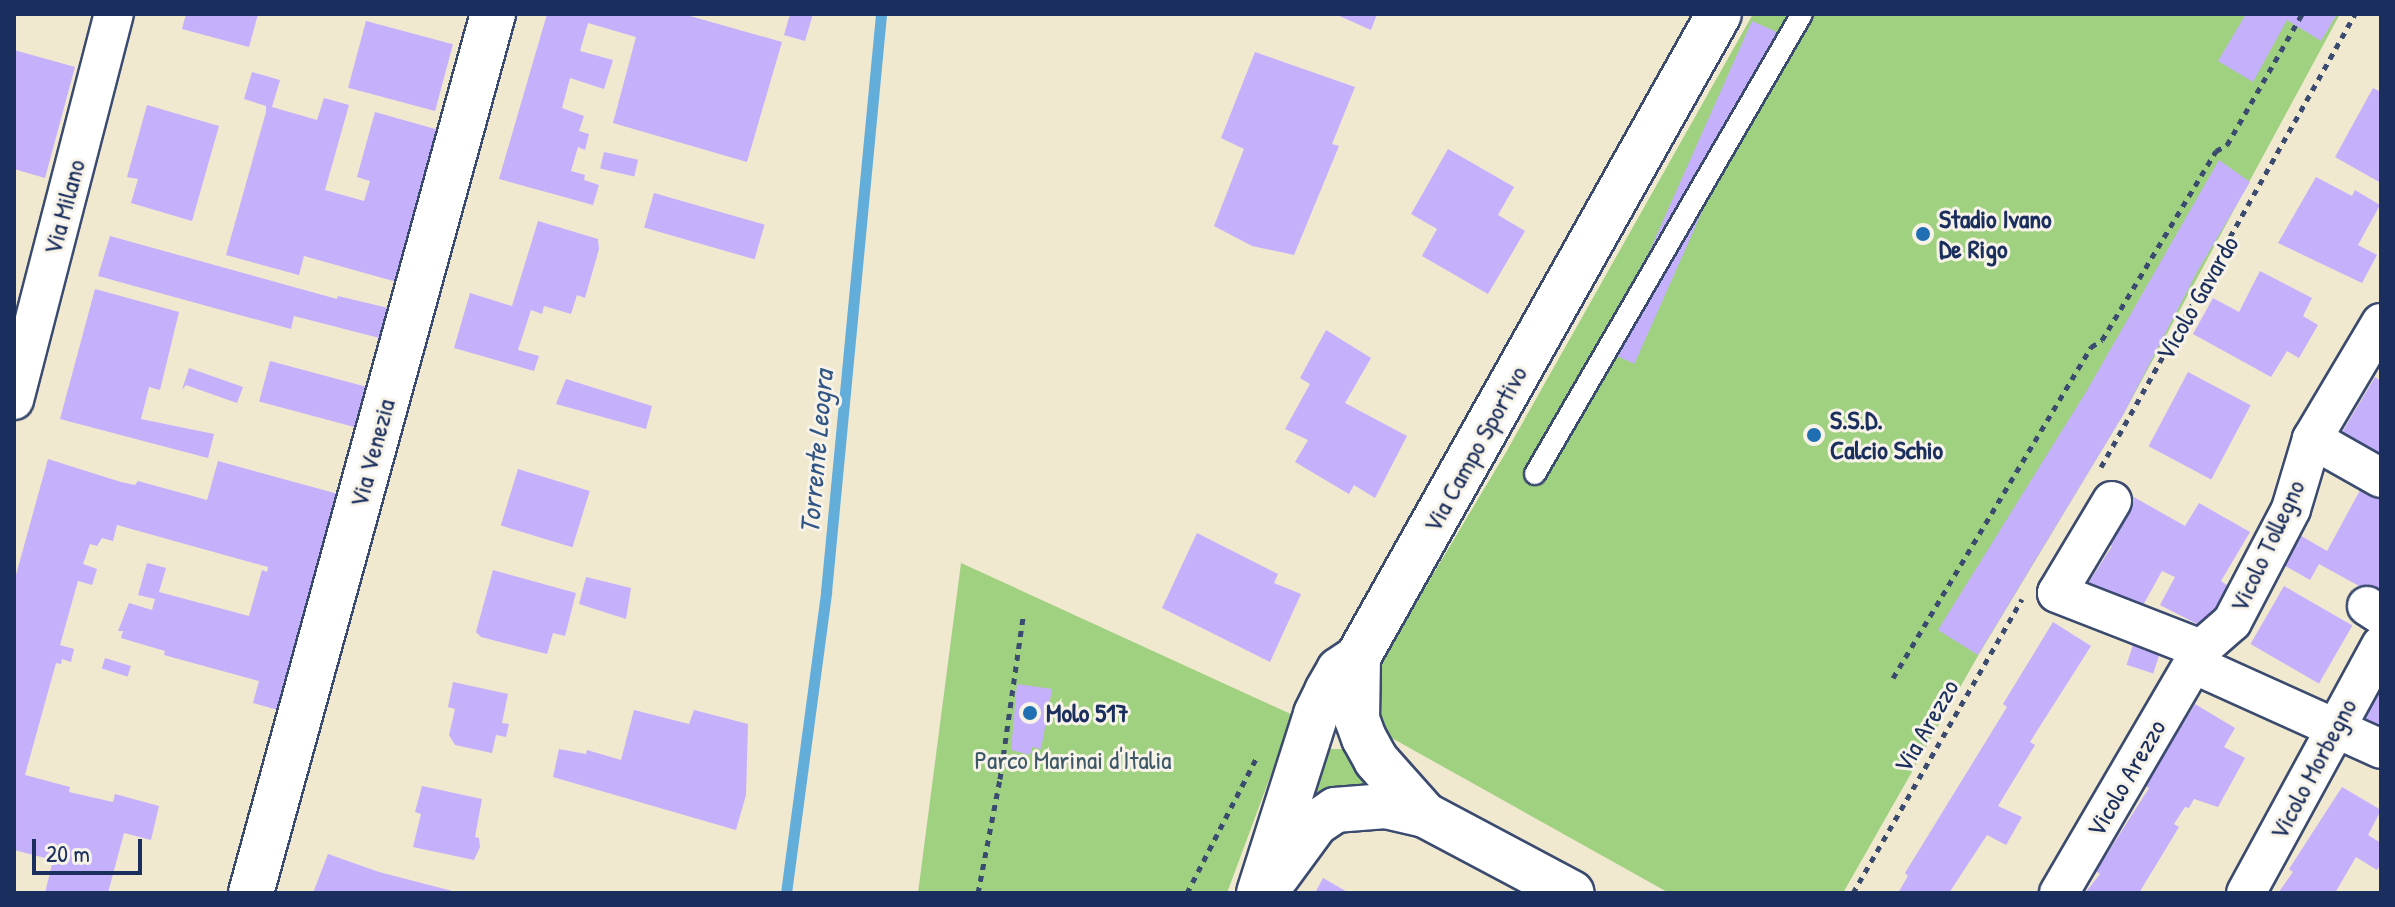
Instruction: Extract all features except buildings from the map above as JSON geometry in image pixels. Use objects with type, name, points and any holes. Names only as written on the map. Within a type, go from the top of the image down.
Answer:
[{"type":"street","name":"Via Milano","points":[[14,400],[114,14]]},
{"type":"street","name":"Via Venezia","points":[[251,893],[493,14]]},
{"type":"street","name":"Via Campo Sportivo","points":[[1262,893],[1316,714],[1339,670],[1358,657],[1719,14]]},
{"type":"street","points":[[2381,323],[2312,439],[2381,478]]},
{"type":"street","name":"Vicolo Tollegno","points":[[2103,489],[2057,593],[2201,649],[2232,622],[2291,509],[2312,439]]},
{"type":"street","name":"Vicolo Morbegno","points":[[2246,893],[2381,645]]},
{"type":"street","points":[[1358,657],[1357,719],[1364,738],[1376,760],[1425,815]]},
{"type":"street","name":"Vicolo Arezzo","points":[[2059,893],[2193,664],[2334,729]]},
{"type":"street","points":[[2334,729],[2381,749]]},
{"type":"street","points":[[1262,893],[1316,823],[1335,810],[1386,806],[1425,815],[1572,893]]},
{"type":"lane","points":[[1535,474],[1802,14]]},
{"type":"path","points":[[1893,678],[2091,347],[2102,340],[2216,151],[2227,145],[2302,14]]},
{"type":"path","name":"Vicolo Gavardo","points":[[2103,489],[2355,14]]},
{"type":"path","name":"Via Arezzo","points":[[1853,893],[2026,592]]},
{"type":"path","points":[[978,893],[1000,779],[1023,617]]},
{"type":"path","points":[[1187,893],[1213,837],[1263,746]]},
{"type":"green space","name":"S.S.D. Calcio Schio","points":[[1753,14],[2340,14],[2123,415],[1979,654],[1843,893],[1669,893],[1381,732],[1376,721],[1377,668],[1505,454]]},
{"type":"green space","name":"Parco Marinai d'Italia","points":[[961,563],[1293,715],[1227,893],[918,893]]},
{"type":"green space","points":[[1318,749],[1352,749],[1380,785],[1304,808]]},
{"type":"waterway","name":"Torrente Leogra","points":[[786,893],[826,592],[881,14]]},
{"type":"place","name":"Stadio Ivano De Rigo","points":[[1923,234]]},
{"type":"place","name":"S.S.D. Calcio Schio","points":[[1814,435]]},
{"type":"place","name":"Molo 517","points":[[1030,713]]}]
